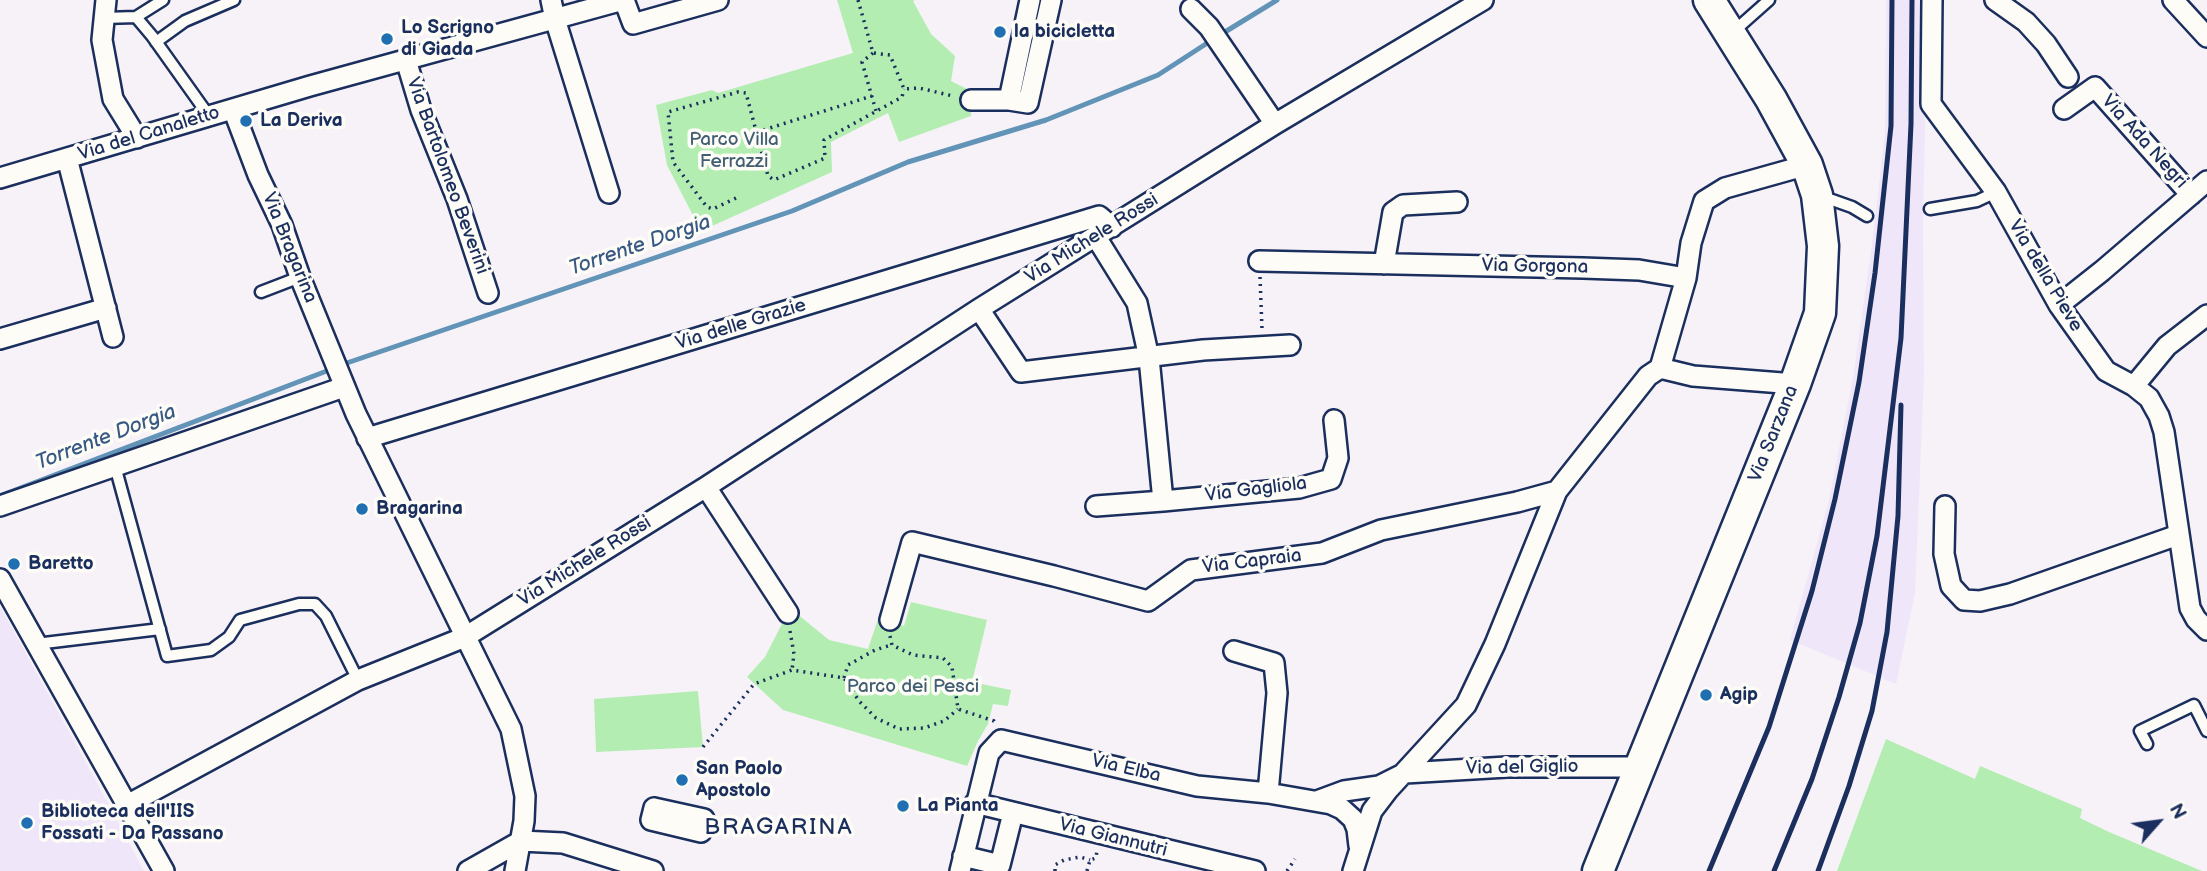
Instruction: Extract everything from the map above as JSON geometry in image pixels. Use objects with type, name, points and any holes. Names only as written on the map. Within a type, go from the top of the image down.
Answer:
[{"type":"main road","name":"Via Sarzana","points":[[1598,871],[1795,384],[1820,313],[1823,246],[1817,195],[1807,165],[1709,0]]},
{"type":"street","points":[[624,0],[633,24],[718,0]]},
{"type":"street","name":"Via del Canaletto","points":[[0,178],[406,60],[553,9],[624,0]]},
{"type":"street","points":[[1009,100],[1030,0]]},
{"type":"street","points":[[971,100],[1028,103],[1051,0]]},
{"type":"street","name":"Via Michele Rossi","points":[[465,637],[706,487],[979,309],[1275,124],[1483,0]]},
{"type":"street","points":[[1995,0],[2026,22],[2046,44],[2068,77]]},
{"type":"street","points":[[2173,0],[2207,37]]},
{"type":"street","name":"Via della Pieve","points":[[1935,2],[1931,104],[1996,192],[2059,305],[2106,371],[2134,386],[2149,398],[2162,424],[2190,608],[2207,630]]},
{"type":"street","points":[[1192,3],[1275,124]]},
{"type":"street","points":[[105,9],[102,40],[113,99],[137,138]]},
{"type":"street","points":[[553,9],[609,193]]},
{"type":"street","name":"Via Bartolomeo Beverini","points":[[406,60],[421,110],[457,199],[488,293]]},
{"type":"street","name":"Via Ada Negri","points":[[2064,109],[2095,87],[2191,195]]},
{"type":"street","name":"Via Bragarina","points":[[233,109],[258,175],[282,225],[344,387],[511,729],[525,796],[515,871]]},
{"type":"street","points":[[67,158],[113,337]]},
{"type":"street","points":[[1355,866],[1372,811],[1466,705],[1495,644],[1557,491],[1648,376],[1660,368],[1686,278],[1691,243],[1704,201],[1725,188],[1807,165]]},
{"type":"street","name":"Via Ada Negri","points":[[2059,305],[2207,181]]},
{"type":"street","points":[[1384,264],[1393,212],[1404,205],[1457,202]]},
{"type":"street","name":"Via delle Grazie","points":[[367,438],[1099,216],[1104,232]]},
{"type":"street","points":[[1104,232],[1137,303],[1149,358],[1163,501]]},
{"type":"street","name":"Via Gorgona","points":[[1259,261],[1639,270],[1686,278]]},
{"type":"street","points":[[0,339],[106,308]]},
{"type":"street","points":[[979,309],[1021,372],[1203,350],[1290,345]]},
{"type":"street","points":[[2134,386],[2167,346],[2207,315]]},
{"type":"street","points":[[1660,368],[1693,376],[1795,384]]},
{"type":"street","points":[[0,506],[344,387]]},
{"type":"street","name":"Via Gagliola","points":[[1096,506],[1299,488],[1331,479],[1338,458],[1334,421]]},
{"type":"street","points":[[706,487],[788,613]]},
{"type":"street","name":"Via Capraia","points":[[890,620],[912,542],[1148,601],[1191,570],[1322,553],[1381,530],[1557,491]]},
{"type":"street","points":[[1945,506],[1944,554],[1951,586],[1964,600],[1980,601],[2010,594],[2178,535]]},
{"type":"street","points":[[0,579],[164,871]]},
{"type":"street","points":[[127,805],[358,680],[465,637]]},
{"type":"street","points":[[1234,651],[1274,663],[1277,693],[1268,793]]},
{"type":"street","points":[[995,746],[975,803],[962,864],[1000,865],[1013,813]]},
{"type":"street","name":"Via Elba","points":[[995,746],[1197,786],[1268,793],[1326,803],[1340,807],[1354,823]]},
{"type":"street","name":"Via del Giglio","points":[[1405,773],[1507,767],[1639,767]]},
{"type":"street","name":"Via Elba","points":[[1315,802],[1343,791],[1379,786],[1405,773]]},
{"type":"street","points":[[1355,866],[1359,841],[1354,823],[1367,789]]},
{"type":"street","name":"Via Giannutri","points":[[975,803],[1255,871]]},
{"type":"street","points":[[468,871],[521,841],[563,843],[653,871]]},
{"type":"lane","points":[[136,17],[163,0]]},
{"type":"lane","points":[[156,42],[185,20],[234,0]]},
{"type":"lane","points":[[1731,34],[1769,0]]},
{"type":"lane","points":[[105,9],[136,17],[210,116]]},
{"type":"lane","points":[[1930,209],[1977,201],[1996,192]]},
{"type":"lane","points":[[1817,195],[1852,207],[1867,216]]},
{"type":"lane","points":[[261,292],[300,277]]},
{"type":"lane","points":[[115,466],[167,656],[211,650],[229,637],[240,620],[299,604],[315,604],[326,616],[358,680]]},
{"type":"lane","points":[[36,645],[160,629]]},
{"type":"lane","points":[[2147,744],[2140,731],[2193,705],[2207,731]]},
{"type":"path","points":[[858,0],[873,52]]},
{"type":"path","points":[[736,198],[713,209],[707,207],[673,162],[668,112],[738,92],[746,93],[768,176],[774,180],[825,158],[824,140],[902,97],[904,89],[890,55],[873,52]]},
{"type":"path","points":[[873,52],[862,62],[876,111]]},
{"type":"path","points":[[904,89],[919,88],[971,100]]},
{"type":"path","points":[[756,132],[872,96]]},
{"type":"path","points":[[1259,261],[1262,346]]},
{"type":"path","points":[[788,613],[794,654],[792,670]]},
{"type":"path","points":[[890,620],[892,645]]},
{"type":"path","points":[[892,645],[913,655],[943,658],[952,667],[958,709],[944,720],[924,728],[899,729],[876,718],[859,702],[844,678],[848,665],[875,650],[892,645]]},
{"type":"path","points":[[703,747],[754,684],[792,670],[844,678]]},
{"type":"path","points":[[958,709],[994,721],[995,746]]},
{"type":"path","points":[[1055,871],[1055,865],[1064,860],[1096,858]]},
{"type":"path","points":[[1287,871],[1295,859]]},
{"type":"path","points":[[1087,871],[1090,860]]},
{"type":"shaded area","points":[[1886,0],[1928,0],[1923,219],[1924,376],[1915,593],[1896,684],[1790,640],[1828,504],[1853,378],[1885,131]]},
{"type":"shaded area","points":[[0,606],[96,781],[144,871],[0,871]]},
{"type":"green space","name":"Parco Villa Ferrazzi","points":[[837,0],[915,0],[913,1],[931,34],[955,56],[951,81],[971,91],[971,116],[899,142],[888,113],[831,142],[832,172],[701,231],[667,165],[656,105],[712,90],[718,93],[853,53]]},
{"type":"green space","name":"Parco dei Pesci","points":[[911,602],[987,620],[972,682],[1011,690],[1008,706],[993,704],[988,724],[967,766],[783,710],[747,677],[765,657],[790,608],[829,640],[868,649],[879,616],[904,626]]},
{"type":"green space","points":[[698,691],[703,747],[596,752],[594,699]]},
{"type":"green space","points":[[1886,739],[1975,779],[1980,766],[2082,809],[2080,818],[2202,871],[1837,871]]},
{"type":"waterway","name":"Torrente Dorgia","points":[[1220,35],[1277,0]]},
{"type":"waterway","name":"Torrente Dorgia","points":[[341,365],[792,211],[908,162],[1046,120],[1158,75],[1212,40]]},
{"type":"waterway","name":"Torrente Dorgia","points":[[0,496],[332,369]]},
{"type":"railway","points":[[1709,871],[1769,727],[1812,591],[1835,499],[1859,382],[1875,273],[1891,126],[1892,0]]},
{"type":"railway","points":[[1774,871],[1812,779],[1839,697],[1860,623],[1877,536],[1901,338],[1911,124],[1912,0]]},
{"type":"railway","points":[[1818,871],[1849,786],[1872,711],[1887,632],[1898,516],[1901,405]]},
{"type":"place","name":"la bicicletta","points":[[1000,32]]},
{"type":"place","name":"Lo Scrigno di Giada","points":[[387,39]]},
{"type":"place","name":"La Deriva","points":[[246,121]]},
{"type":"place","name":"Bragarina","points":[[362,509]]},
{"type":"place","name":"Baretto","points":[[14,564]]},
{"type":"place","name":"Agip","points":[[1706,695]]},
{"type":"place","name":"San Paolo Apostolo","points":[[682,780]]},
{"type":"place","name":"La Pianta","points":[[903,806]]},
{"type":"place","name":"Biblioteca dell'IIS Fossati - Da Passano","points":[[27,823]]},
{"type":"district","name":"BRAGARINA","points":[[779,828]]}]
